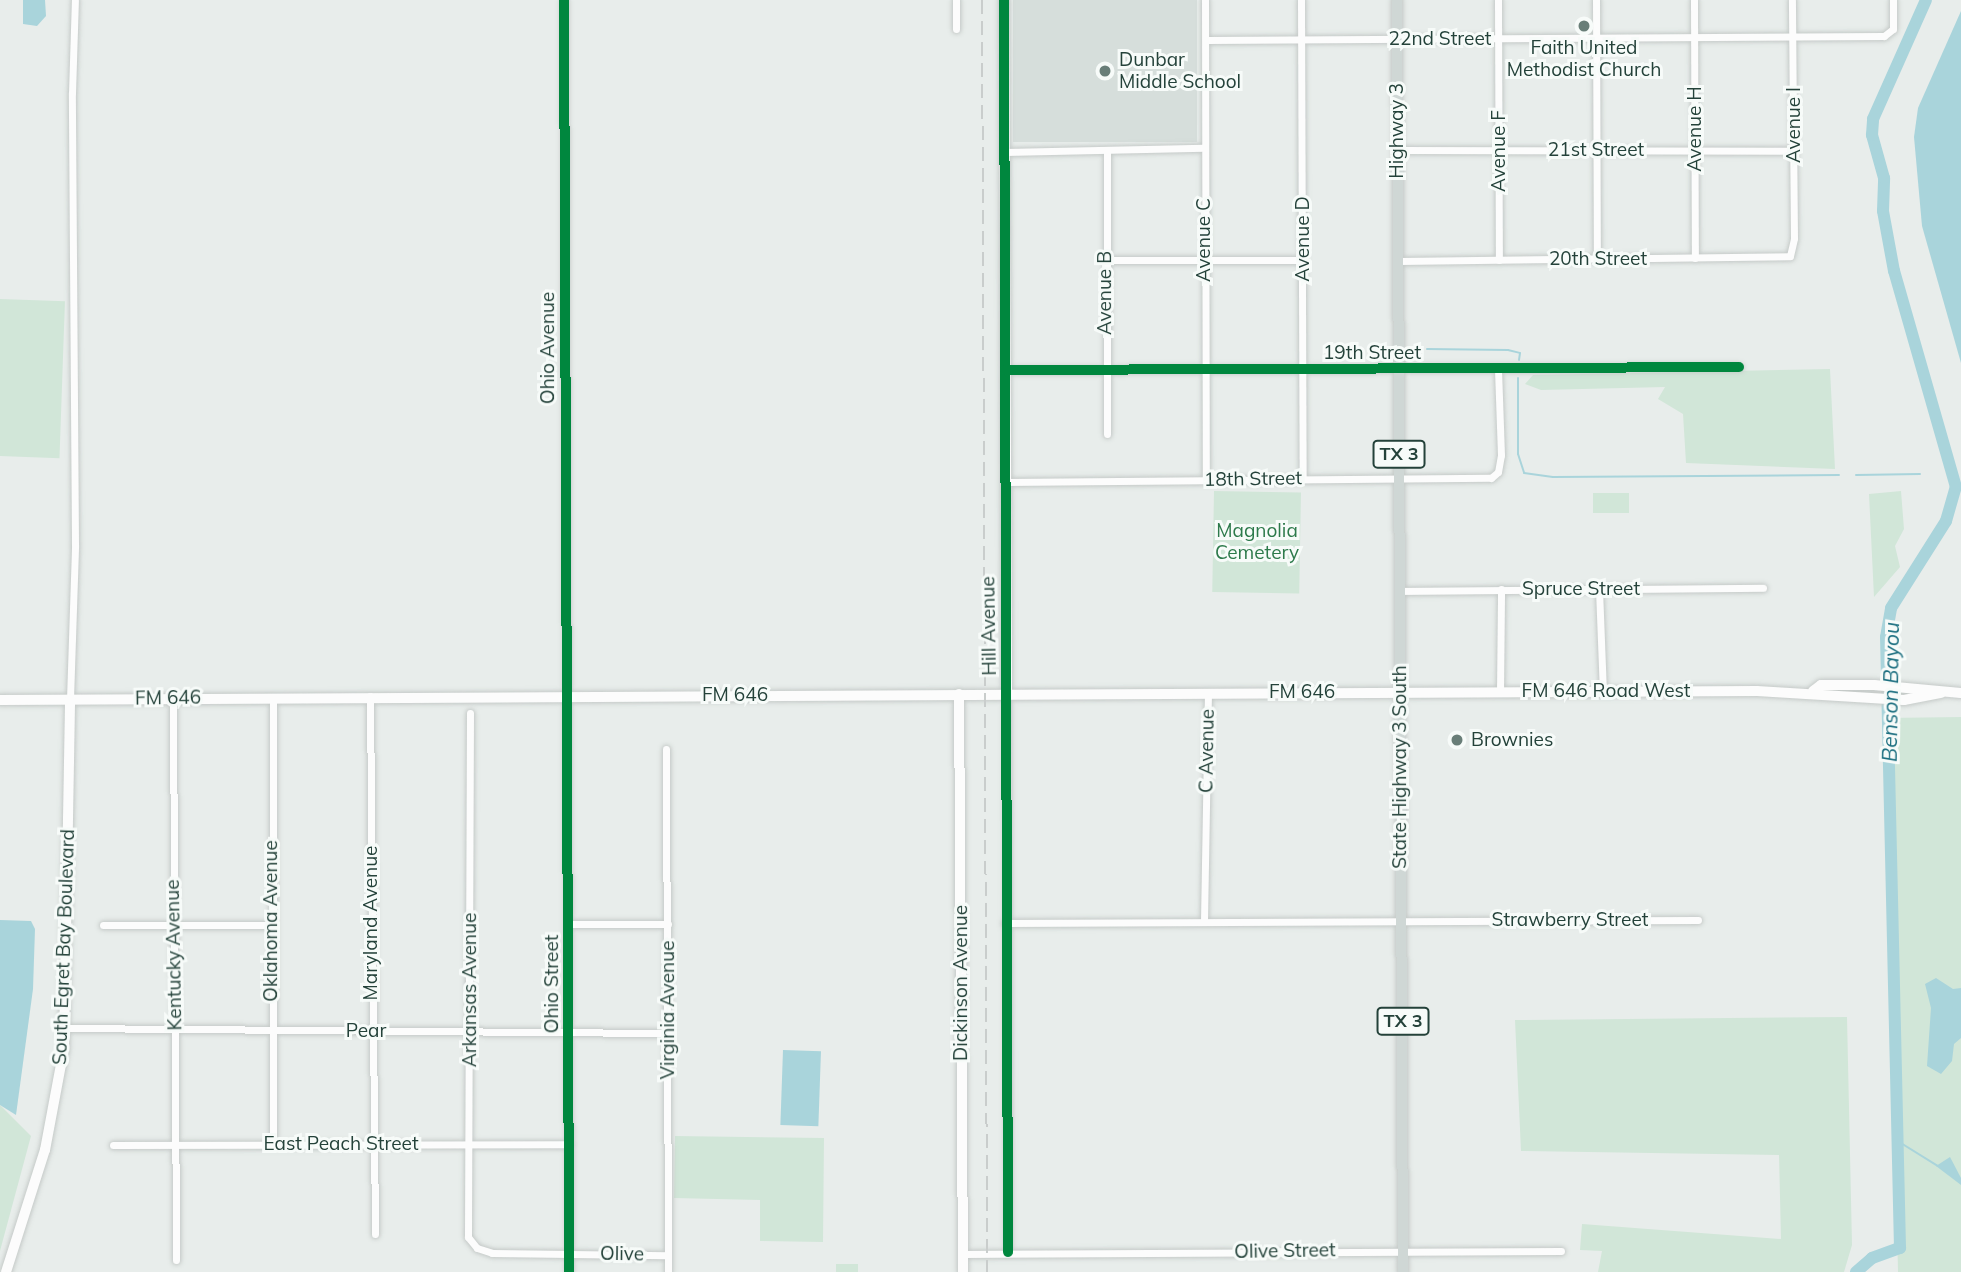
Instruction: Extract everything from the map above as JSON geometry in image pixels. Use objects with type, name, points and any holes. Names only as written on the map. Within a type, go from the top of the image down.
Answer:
[{"type":"main road","name":"Hill Avenue","points":[[1004,0],[1007,694]]},
{"type":"main road","name":"Highway 3","points":[[1396,0],[1399,261]]},
{"type":"main road","name":"State Highway 3 South","points":[[1399,261],[1397,371],[1403,1272]]},
{"type":"main road","name":"FM 646 Road West","points":[[1813,691],[1821,685],[1902,685],[1941,692],[1961,692]]},
{"type":"main road","name":"FM 646 Road West","points":[[1399,692],[1813,691],[1822,697],[1903,700],[1941,692]]},
{"type":"main road","name":"FM 646","points":[[0,700],[1399,692]]},
{"type":"main road","name":"Dickinson Avenue","points":[[959,694],[963,1272]]},
{"type":"main road","name":"South Egret Bay Boulevard","points":[[6,1272],[45,1150],[65,1028],[70,699]]},
{"type":"street","points":[[70,699],[75,545],[72,93],[75,0]]},
{"type":"street","name":"Ohio Avenue","points":[[564,0],[570,696]]},
{"type":"street","points":[[956,0],[956,29]]},
{"type":"street","name":"Avenue C","points":[[1205,0],[1203,370],[1206,480]]},
{"type":"street","name":"Avenue D","points":[[1301,0],[1303,478]]},
{"type":"street","name":"Avenue F","points":[[1498,0],[1499,260]]},
{"type":"street","points":[[1596,0],[1597,259]]},
{"type":"street","name":"Avenue H","points":[[1694,0],[1695,258]]},
{"type":"street","name":"Avenue I","points":[[1792,0],[1792,251]]},
{"type":"street","name":"22nd Street","points":[[1206,40],[1884,37],[1893,29],[1893,0]]},
{"type":"street","points":[[1005,152],[1204,148]]},
{"type":"street","name":"21st Street","points":[[1398,150],[1794,151]]},
{"type":"street","name":"Avenue B","points":[[1107,152],[1107,433]]},
{"type":"street","name":"20th Street","points":[[1399,261],[1784,259],[1792,251]]},
{"type":"street","points":[[1105,260],[1303,260]]},
{"type":"street","name":"19th Street","points":[[1005,370],[1397,371],[1739,367]]},
{"type":"street","name":"18th Street","points":[[1005,482],[1303,478],[1476,480],[1498,472],[1498,370]]},
{"type":"street","points":[[1105,469],[1106,481]]},
{"type":"street","name":"Spruce Street","points":[[1399,591],[1763,588]]},
{"type":"street","points":[[1500,692],[1501,589]]},
{"type":"street","points":[[1598,589],[1603,691]]},
{"type":"street","name":"C Avenue","points":[[1204,921],[1208,692]]},
{"type":"street","name":"Hill Avenue","points":[[1007,694],[1005,923],[1008,1252]]},
{"type":"street","name":"Maryland Avenue","points":[[370,696],[371,1144],[375,1234]]},
{"type":"street","name":"Ohio Street","points":[[569,1272],[570,696]]},
{"type":"street","name":"Oklahoma Avenue","points":[[273,1144],[271,925],[274,697]]},
{"type":"street","name":"Kentucky Avenue","points":[[173,698],[176,1260]]},
{"type":"street","name":"Arkansas Avenue","points":[[470,713],[468,1237],[477,1248],[492,1253]]},
{"type":"street","name":"Virginia Avenue","points":[[666,748],[668,1272]]},
{"type":"street","points":[[1005,923],[1275,920],[1402,922]]},
{"type":"street","name":"Strawberry Street","points":[[1402,922],[1698,920]]},
{"type":"street","points":[[570,924],[668,925]]},
{"type":"street","points":[[103,925],[271,925]]},
{"type":"street","name":"Pear","points":[[65,1028],[666,1033]]},
{"type":"street","name":"East Peach Street","points":[[113,1145],[570,1144]]},
{"type":"street","name":"Olive Street","points":[[963,1254],[1561,1251]]},
{"type":"street","name":"Olive","points":[[492,1253],[668,1255]]},
{"type":"shaded area","name":"Dunbar Middle School","points":[[1013,0],[1197,0],[1197,142],[1013,142]]},
{"type":"green space","points":[[0,299],[65,301],[59,458],[0,456]]},
{"type":"green space","points":[[1830,369],[1835,469],[1686,463],[1683,414],[1658,399],[1665,387],[1541,390],[1525,384],[1533,375]]},
{"type":"green space","name":"Magnolia Cemetery","points":[[1214,491],[1301,493],[1299,594],[1212,592]]},
{"type":"green space","points":[[1901,491],[1904,529],[1895,546],[1900,567],[1874,597],[1869,494]]},
{"type":"green space","points":[[1593,493],[1629,493],[1629,513],[1593,513]]},
{"type":"green space","points":[[1961,717],[1961,1272],[1898,1272],[1886,718]]},
{"type":"green space","points":[[1847,1017],[1852,1245],[1844,1272],[1598,1272],[1602,1251],[1580,1250],[1582,1224],[1781,1239],[1779,1155],[1521,1151],[1515,1020]]},
{"type":"green space","points":[[0,1105],[31,1136],[0,1251]]},
{"type":"green space","points":[[675,1136],[824,1138],[823,1242],[760,1241],[760,1200],[674,1198]]},
{"type":"green space","points":[[836,1264],[858,1264],[858,1272],[836,1272]]},
{"type":"water","points":[[23,0],[45,0],[46,16],[37,26],[23,24]]},
{"type":"water","points":[[1961,11],[1961,363],[1922,226],[1914,137],[1918,108]]},
{"type":"water","points":[[0,920],[31,921],[35,929],[33,989],[16,1115],[0,1105]]},
{"type":"water","points":[[1936,978],[1953,989],[1961,988],[1961,1038],[1954,1044],[1952,1061],[1941,1074],[1927,1066],[1931,1008],[1925,984]]},
{"type":"water","points":[[783,1050],[821,1051],[818,1126],[780,1125]]},
{"type":"water","points":[[1950,1157],[1961,1178],[1961,1185],[1936,1166]]},
{"type":"waterway","name":"Benson Bayou","points":[[1856,1272],[1872,1258],[1900,1248],[1886,637],[1891,608],[1946,521],[1956,487],[1894,271],[1883,211],[1884,178],[1872,135],[1873,119],[1926,0]]},
{"type":"waterway","points":[[1427,349],[1508,350],[1520,353],[1519,360]]},
{"type":"waterway","points":[[1518,378],[1518,454],[1524,473],[1553,477],[1839,475]]},
{"type":"waterway","points":[[1856,475],[1920,474]]},
{"type":"waterway","points":[[1896,1140],[1938,1166]]},
{"type":"railway","points":[[982,0],[987,1272]]},
{"type":"cycle path","points":[[564,0],[569,1272]]},
{"type":"cycle path","points":[[1004,0],[1008,1252]]},
{"type":"cycle path","points":[[1005,370],[1739,367]]},
{"type":"place","name":"Faith United Methodist Church","points":[[1584,26]]},
{"type":"place","name":"Dunbar Middle School","points":[[1105,71]]},
{"type":"place","name":"Brownies","points":[[1457,740]]}]
